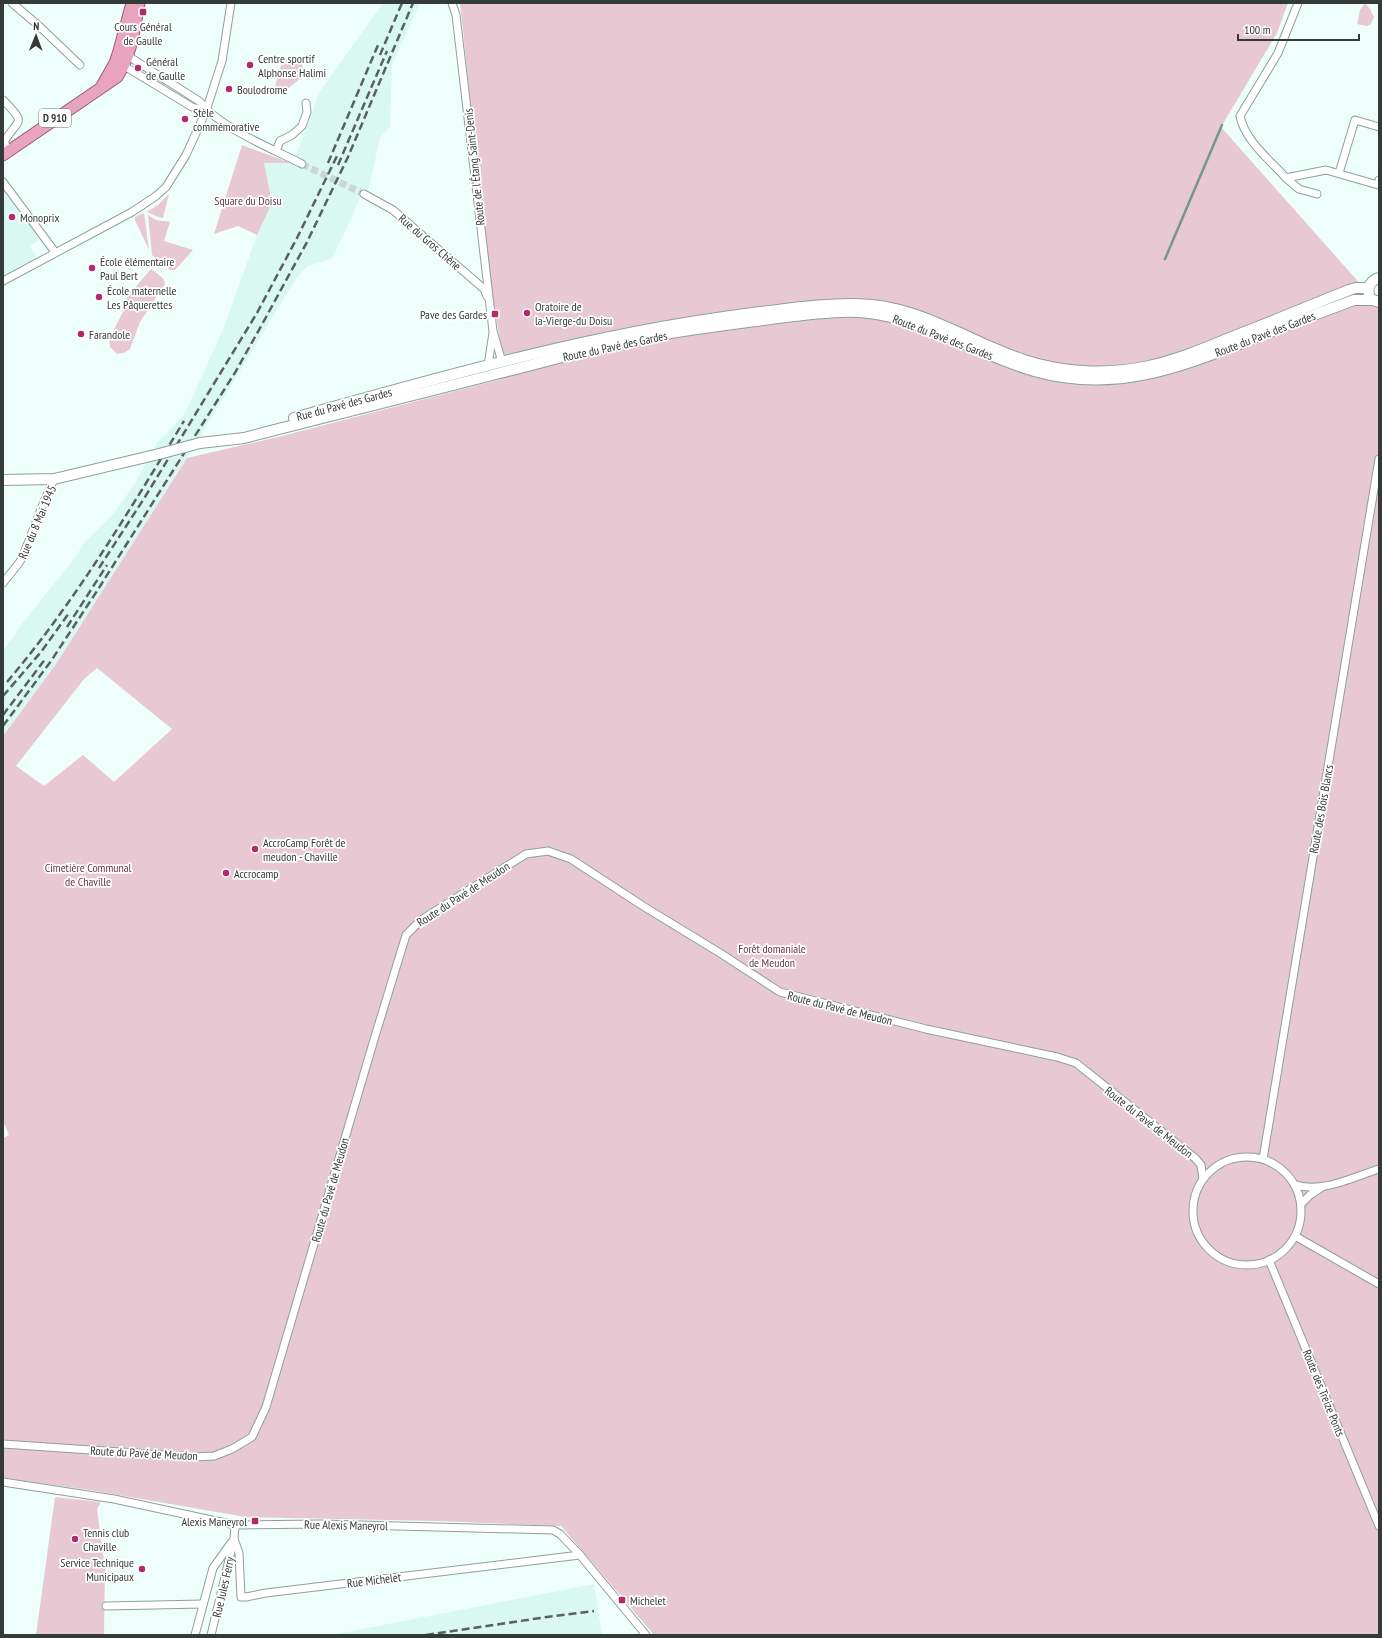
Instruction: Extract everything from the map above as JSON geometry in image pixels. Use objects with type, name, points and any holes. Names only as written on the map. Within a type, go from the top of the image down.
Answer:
[{"type":"main road","name":"D 910","points":[[122,58],[132,3]]},
{"type":"main road","name":"D 910","points":[[6,153],[101,86],[113,80],[132,39],[139,3]]},
{"type":"main road","points":[[1368,288],[1372,281],[1379,278]]},
{"type":"main road","name":"Route du Pavé des Gardes","points":[[502,362],[618,335],[688,322],[821,304],[858,303],[888,307],[913,313],[1026,361],[1060,369],[1102,372],[1150,366],[1180,357],[1356,288],[1368,288],[1369,295],[1376,301]]},
{"type":"main road","name":"Route du Pavé des Gardes","points":[[504,372],[642,338],[798,316],[847,311],[888,316],[907,321],[1006,362],[1055,376],[1114,380],[1169,370],[1354,300],[1376,301]]},
{"type":"main road","name":"Rue du Pavé des Gardes","points":[[3,480],[54,479],[159,454],[200,443],[212,438],[244,431],[502,362]]},
{"type":"main road","name":"Route de l'Étang Saint-Denis","points":[[502,362],[504,372]]},
{"type":"main road","points":[[488,365],[490,376]]},
{"type":"main road","name":"Rue du Pavé des Gardes","points":[[200,443],[244,438],[504,372]]},
{"type":"street","points":[[12,3],[80,64]]},
{"type":"street","points":[[3,281],[132,212],[156,196],[166,187],[186,155],[206,111],[222,61],[231,3]]},
{"type":"street","name":"Route de l'Étang Saint-Denis","points":[[452,3],[456,15],[493,331],[502,362]]},
{"type":"street","points":[[1298,3],[1278,53],[1240,116],[1242,127],[1250,139],[1286,178],[1299,189],[1317,194]]},
{"type":"street","points":[[122,58],[192,107],[206,111],[243,134],[302,164]]},
{"type":"street","points":[[3,100],[16,113],[18,120],[18,124],[4,142],[6,153]]},
{"type":"street","points":[[276,151],[280,142],[292,135],[302,126],[307,112],[306,103]]},
{"type":"street","points":[[1339,173],[1355,120],[1379,127]]},
{"type":"street","points":[[1286,178],[1326,170],[1378,185],[1379,180]]},
{"type":"street","points":[[3,182],[55,252]]},
{"type":"street","name":"Rue du Gros Chêne","points":[[364,194],[394,210],[484,288],[489,299]]},
{"type":"street","name":"Route de l'Étang Saint-Denis","points":[[488,365],[493,331]]},
{"type":"street","name":"Route des Bois Blancs","points":[[1263,1159],[1379,459]]},
{"type":"street","name":"Rue du 8 Mai 1945","points":[[3,583],[16,568],[23,556],[54,479]]},
{"type":"street","name":"Route du Pavé de Meudon","points":[[3,1444],[193,1457],[214,1456],[232,1449],[252,1437],[266,1407],[406,935],[421,920],[526,854],[548,851],[571,859],[780,992],[926,1029],[1057,1057],[1076,1063],[1195,1158],[1201,1166],[1203,1179]]},
{"type":"street","points":[[1247,1157],[1263,1159],[1282,1169],[1296,1185],[1301,1204],[1300,1218],[1295,1236],[1287,1247],[1269,1260],[1250,1265],[1229,1262],[1214,1254],[1200,1239],[1193,1216],[1194,1201],[1197,1190],[1203,1179],[1211,1170],[1224,1162],[1247,1157]]},
{"type":"street","points":[[1296,1185],[1309,1188],[1322,1187],[1379,1169]]},
{"type":"street","points":[[1301,1204],[1310,1195],[1322,1187]]},
{"type":"street","points":[[1295,1236],[1379,1284]]},
{"type":"street","name":"Route des Treize Ponts","points":[[1269,1260],[1379,1526]]},
{"type":"street","name":"Rue Alexis Maneyrol","points":[[3,1482],[114,1499],[236,1526],[322,1524],[553,1530],[560,1534],[580,1555],[646,1635]]},
{"type":"street","name":"Rue Michelet","points":[[236,1526],[234,1539],[239,1553],[241,1597],[580,1555]]},
{"type":"street","points":[[195,1635],[213,1568],[234,1539]]},
{"type":"street","name":"Rue Jules Ferry","points":[[211,1635],[234,1539]]},
{"type":"street","points":[[106,1606],[203,1604]]},
{"type":"shaded area","points":[[383,3],[420,3],[392,65],[390,126],[380,138],[368,192],[364,190],[332,259],[308,266],[297,277],[187,458],[56,664],[3,736],[3,650],[73,560],[85,542],[114,513],[134,485],[157,443],[184,415],[222,332],[257,235],[272,203],[264,163],[291,163],[296,156],[319,93]]},
{"type":"shaded area","name":"Monoprix","points":[[3,186],[41,239],[30,246],[37,258],[3,275]]},
{"type":"shaded area","points":[[594,1584],[602,1635],[330,1635],[342,1633]]},
{"type":"green space","name":"Forêt domaniale de Meudon","points":[[460,3],[1288,3],[1277,33],[1221,127],[1379,305],[1379,1635],[654,1635],[561,1526],[436,1521],[245,1517],[90,1490],[3,1478],[3,1138],[9,1135],[3,1121],[3,736],[56,664],[187,458],[278,437],[506,378],[487,261]],"holes":[[[97,668],[172,729],[114,782],[83,755],[44,786],[16,766],[84,679]]]},
{"type":"green space","points":[[1365,3],[1374,17],[1371,24],[1367,26],[1357,24],[1360,10]]},
{"type":"green space","points":[[293,55],[303,60],[301,78],[286,90],[275,86],[283,59]]},
{"type":"green space","points":[[141,67],[165,83],[164,85],[139,69]]},
{"type":"green space","name":"Square du Doisu","points":[[242,145],[291,163],[264,163],[272,203],[257,235],[238,226],[214,234]]},
{"type":"green space","points":[[169,194],[163,218],[147,212],[159,204]]},
{"type":"green space","points":[[144,213],[149,250],[135,220],[135,217]]},
{"type":"green space","points":[[148,215],[156,220],[170,222],[164,241],[193,250],[175,270],[170,270],[152,255]]},
{"type":"green space","points":[[151,269],[163,278],[165,284],[140,322],[130,349],[124,353],[117,354],[110,347],[109,339],[124,310],[127,297]]},
{"type":"green space","name":"Tennis club Chaville","points":[[55,1497],[101,1502],[97,1509],[105,1569],[104,1635],[36,1635]]},
{"type":"waterway","points":[[1165,259],[1222,125]]},
{"type":"tunnel","points":[[302,164],[364,194]]},
{"type":"railway","points":[[380,55],[402,3]]},
{"type":"railway","points":[[3,726],[51,661],[97,591],[236,371],[307,242],[348,157],[413,3]]},
{"type":"railway","points":[[328,163],[378,45]]},
{"type":"railway","points":[[338,165],[387,51]]},
{"type":"railway","points":[[99,568],[145,497],[257,313],[297,238],[337,156]]},
{"type":"railway","points":[[7,682],[32,652],[78,588],[122,522],[184,421]]},
{"type":"railway","points":[[67,627],[107,565]]},
{"type":"railway","points":[[3,696],[41,652],[69,613]]},
{"type":"railway","points":[[3,715],[46,658]]},
{"type":"railway","points":[[426,1635],[594,1611]]},
{"type":"place","name":"Cours Général de Gaulle","points":[[143,12]]},
{"type":"place","name":"Centre sportif Alphonse Halimi","points":[[250,65]]},
{"type":"place","name":"Général de Gaulle","points":[[138,68]]},
{"type":"place","name":"Boulodrome","points":[[229,89]]},
{"type":"place","name":"Stèle commémorative","points":[[185,119]]},
{"type":"place","name":"Monoprix","points":[[12,217]]},
{"type":"place","name":"École élémentaire Paul Bert","points":[[92,268]]},
{"type":"place","name":"École maternelle Les Pâquerettes","points":[[99,297]]},
{"type":"place","name":"Oratoire de la-Vierge-du Doisu","points":[[527,313]]},
{"type":"place","name":"Pave des Gardes","points":[[495,314]]},
{"type":"place","name":"Farandole","points":[[81,334]]},
{"type":"place","name":"AccroCamp Forêt de meudon - Chaville","points":[[255,849]]},
{"type":"place","name":"Accrocamp","points":[[226,873]]},
{"type":"place","name":"Alexis Maneyrol","points":[[255,1521]]},
{"type":"place","name":"Tennis club Chaville","points":[[75,1539]]},
{"type":"place","name":"Service Technique Municipaux","points":[[142,1569]]},
{"type":"place","name":"Michelet","points":[[622,1600]]},
{"type":"park label","name":"Cimetière Communal de Chaville","points":[[88,874]]}]
